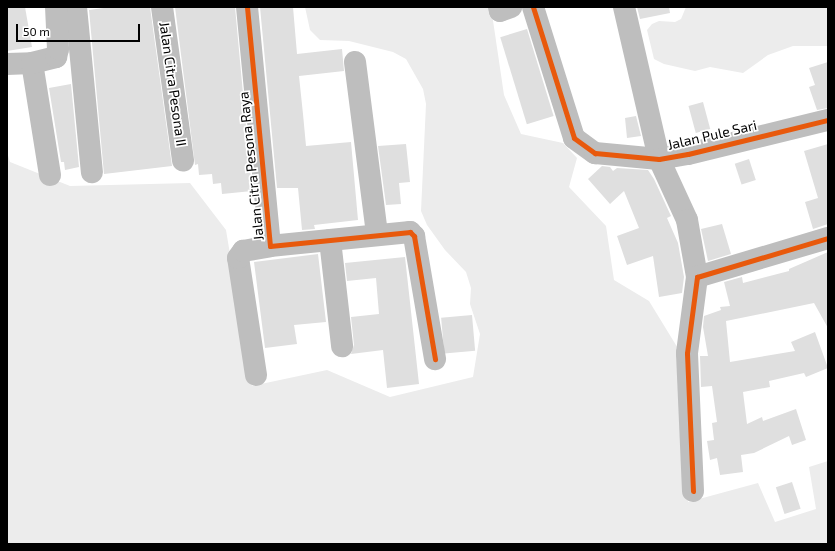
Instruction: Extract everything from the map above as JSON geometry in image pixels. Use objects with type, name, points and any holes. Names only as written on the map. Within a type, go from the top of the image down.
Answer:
[{"type":"street","name":"Jalan Citra Pesona II","points":[[162,7],[183,161]]},
{"type":"street","name":"Jalan Citra Pesona Raya","points":[[248,7],[270,246]]},
{"type":"street","points":[[499,7],[500,11],[511,7]]},
{"type":"street","name":"Jalan Pule Sari","points":[[533,7],[574,138],[595,153],[659,158],[688,154],[828,120]]},
{"type":"street","name":"Jalan Pule Sari","points":[[624,7],[659,158],[687,220],[697,278],[687,353],[693,491]]},
{"type":"street","points":[[7,64],[32,63],[56,57],[66,8]]},
{"type":"street","points":[[66,8],[92,172]]},
{"type":"street","points":[[355,62],[377,234]]},
{"type":"street","points":[[32,63],[50,175]]},
{"type":"street","name":"Jalan Citra Pesona Raya","points":[[256,375],[238,258],[243,251],[270,246],[406,230],[414,236],[435,359]]},
{"type":"street","points":[[697,278],[828,238]]},
{"type":"street","points":[[330,240],[342,346]]},
{"type":"shaded area","points":[[305,7],[491,7],[504,95],[521,134],[563,143],[577,158],[569,187],[606,226],[614,280],[649,301],[679,350],[688,502],[758,483],[775,522],[816,509],[809,467],[828,461],[828,544],[7,544],[7,152],[10,162],[70,186],[190,183],[226,230],[252,386],[327,370],[390,397],[473,377],[480,334],[470,304],[471,288],[466,272],[445,250],[427,225],[421,211],[426,104],[423,89],[406,59],[393,52],[349,41],[320,40],[310,30]]},
{"type":"shaded area","points":[[686,7],[828,7],[828,46],[793,46],[768,55],[743,73],[710,67],[695,71],[664,64],[654,59],[647,30],[652,24],[659,21],[675,22],[681,19]]},
{"type":"building","points":[[7,7],[25,7],[32,47],[7,51]]},
{"type":"building","points":[[111,7],[150,7],[172,166],[104,174],[89,10]]},
{"type":"building","points":[[175,7],[235,7],[252,191],[222,194],[221,183],[213,184],[212,174],[199,175],[198,164],[195,165]]},
{"type":"building","points":[[260,7],[293,7],[297,54],[342,49],[344,71],[299,76],[306,146],[351,142],[358,220],[314,225],[315,229],[302,230],[298,188],[277,188]]},
{"type":"building","points":[[637,7],[669,7],[670,13],[640,19]]},
{"type":"building","points":[[527,29],[554,116],[527,124],[500,37]]},
{"type":"building","points":[[828,62],[828,108],[817,110],[809,87],[815,85],[809,68]]},
{"type":"building","points":[[71,84],[79,167],[65,170],[64,162],[61,162],[49,88]]},
{"type":"building","points":[[703,102],[710,129],[696,133],[689,106]]},
{"type":"building","points":[[636,116],[641,136],[627,138],[625,118]]},
{"type":"building","points":[[406,144],[410,182],[399,183],[401,204],[386,205],[378,146]]},
{"type":"building","points":[[828,144],[828,224],[813,229],[805,202],[818,198],[804,151]]},
{"type":"building","points":[[749,159],[756,180],[742,185],[735,164]]},
{"type":"building","points":[[602,166],[610,167],[613,171],[617,168],[648,170],[654,179],[671,216],[667,218],[678,243],[684,277],[682,293],[659,297],[653,256],[627,265],[617,236],[639,228],[624,191],[610,204],[588,179]]},
{"type":"building","points":[[722,224],[731,254],[708,261],[701,229]]},
{"type":"building","points":[[828,252],[828,328],[814,303],[726,321],[730,362],[795,351],[791,342],[815,332],[828,368],[806,377],[804,373],[769,381],[770,387],[743,392],[747,424],[762,417],[763,421],[796,409],[806,440],[792,445],[789,436],[754,453],[741,455],[743,472],[720,475],[717,458],[710,460],[707,441],[714,440],[712,423],[717,422],[712,386],[701,387],[700,356],[708,356],[703,327],[704,316],[721,310],[720,307],[730,306],[724,282],[742,277],[743,283],[789,271],[789,269]]},
{"type":"building","points":[[318,254],[326,322],[294,325],[297,344],[265,348],[254,262]]},
{"type":"building","points":[[405,257],[419,384],[387,388],[383,350],[351,354],[354,345],[351,317],[379,314],[376,278],[347,281],[345,263]]},
{"type":"building","points":[[472,315],[475,351],[444,354],[441,318]]},
{"type":"building","points":[[792,482],[801,509],[784,514],[776,487]]},
{"type":"cycle path","points":[[247,7],[270,246],[410,232],[414,236],[435,359]]},
{"type":"cycle path","points":[[533,7],[574,138],[595,153],[659,159],[688,154],[828,120]]},
{"type":"cycle path","points":[[693,491],[687,353],[697,277],[828,238]]}]
